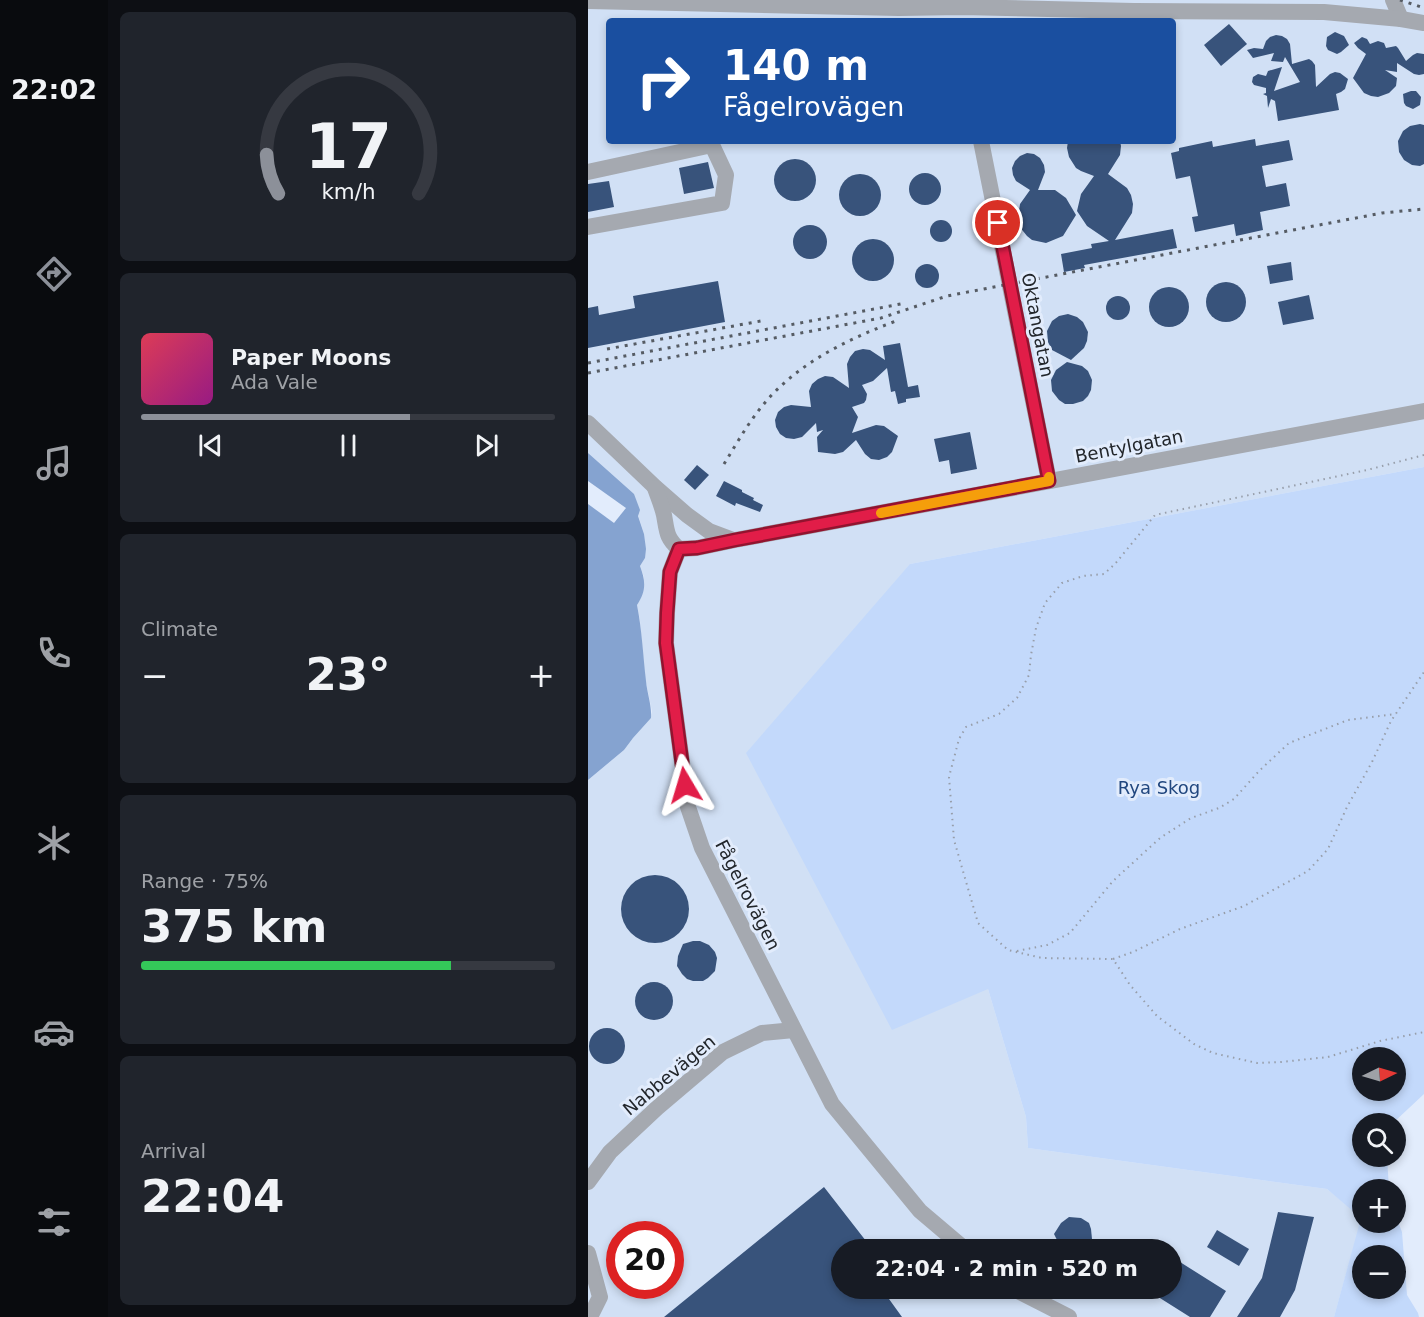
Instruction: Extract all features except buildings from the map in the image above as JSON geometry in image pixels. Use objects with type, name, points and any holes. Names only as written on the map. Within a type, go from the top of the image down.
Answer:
[{"type":"lane","points":[[1393,0],[1401,19]]},
{"type":"lane","points":[[588,1],[962,9],[1324,12],[1424,23]]},
{"type":"lane","name":"Oktangatan","points":[[982,144],[1049,481]]},
{"type":"lane","points":[[588,172],[712,145],[726,175],[722,203],[588,227]]},
{"type":"lane","name":"Bentylgatan","points":[[735,540],[1424,411]]},
{"type":"lane","points":[[588,423],[655,487],[709,531],[735,540]]},
{"type":"lane","points":[[655,487],[664,513],[667,535],[679,549],[697,548],[735,540]]},
{"type":"lane","name":"Fågelrovägen","points":[[679,549],[670,572],[666,643],[688,807],[702,848],[832,1104],[920,1211],[953,1239]]},
{"type":"lane","name":"Nabbevägen","points":[[588,1182],[610,1152],[657,1108],[723,1052],[762,1032],[794,1030]]},
{"type":"lane","points":[[588,1253],[600,1297],[590,1317]]},
{"type":"lane","points":[[1034,1299],[1069,1317]]},
{"type":"path","points":[[1424,455],[1367,470],[1155,515],[1104,574],[1083,576],[1062,583],[1045,603],[1036,628],[1029,675],[1017,698],[999,714],[966,727],[959,739],[949,777],[954,840],[978,923],[1013,952],[1042,958],[1113,959],[1244,906],[1308,871],[1328,849],[1391,721],[1424,672]]},
{"type":"path","points":[[1013,952],[1047,945],[1070,933],[1113,881],[1160,838],[1191,818],[1219,808],[1234,799],[1289,743],[1348,720],[1396,714]]},
{"type":"path","points":[[1113,959],[1130,985],[1157,1016],[1194,1044],[1212,1053],[1257,1063],[1281,1062],[1328,1057],[1380,1041],[1424,1032]]},
{"type":"shaded area","points":[[588,0],[1424,0],[1424,467],[910,564],[988,989],[1026,1117],[1028,1148],[1327,1189],[1352,1209],[1352,1233],[1358,1233],[1354,1245],[1352,1245],[1352,1253],[1334,1317],[588,1317],[588,780],[624,750],[651,718],[652,711],[645,679],[637,605],[644,577],[640,566],[645,558],[644,534],[638,515],[588,453]]},
{"type":"shaded area","points":[[588,453],[634,494],[640,510],[638,516],[646,549],[645,558],[640,566],[644,582],[643,591],[637,605],[651,718],[624,750],[588,780]]},
{"type":"green space","name":"Rya Skog","points":[[1424,467],[1424,1094],[1404,1113],[1352,1113],[1352,1167],[1388,1167],[1388,1179],[1352,1179],[1352,1210],[1327,1189],[1028,1148],[1026,1117],[988,989],[892,1030],[746,753],[910,564]]},
{"type":"green space","name":"Rya Skog","points":[[1357,1233],[1402,1233],[1403,1245],[1354,1245]]},
{"type":"green space","name":"Rya Skog","points":[[1352,1251],[1352,1299],[1406,1299],[1406,1282],[1407,1295],[1419,1317],[1334,1317]]},
{"type":"pier","points":[[588,481],[626,508],[614,523],[588,504]]},
{"type":"railway","points":[[1400,0],[1424,8]]},
{"type":"railway","points":[[588,373],[881,318],[947,296],[1382,213],[1424,209]]},
{"type":"railway","points":[[588,363],[906,303]]},
{"type":"railway","points":[[607,349],[761,321]]},
{"type":"railway","points":[[724,464],[756,414],[785,382],[801,369],[837,347],[896,321]]},
{"type":"slow traffic","points":[[881,513],[1049,481],[1049,477]]},
{"type":"route","points":[[685,785],[666,643],[670,572],[679,549],[697,548],[1049,481],[998,223]]}]
